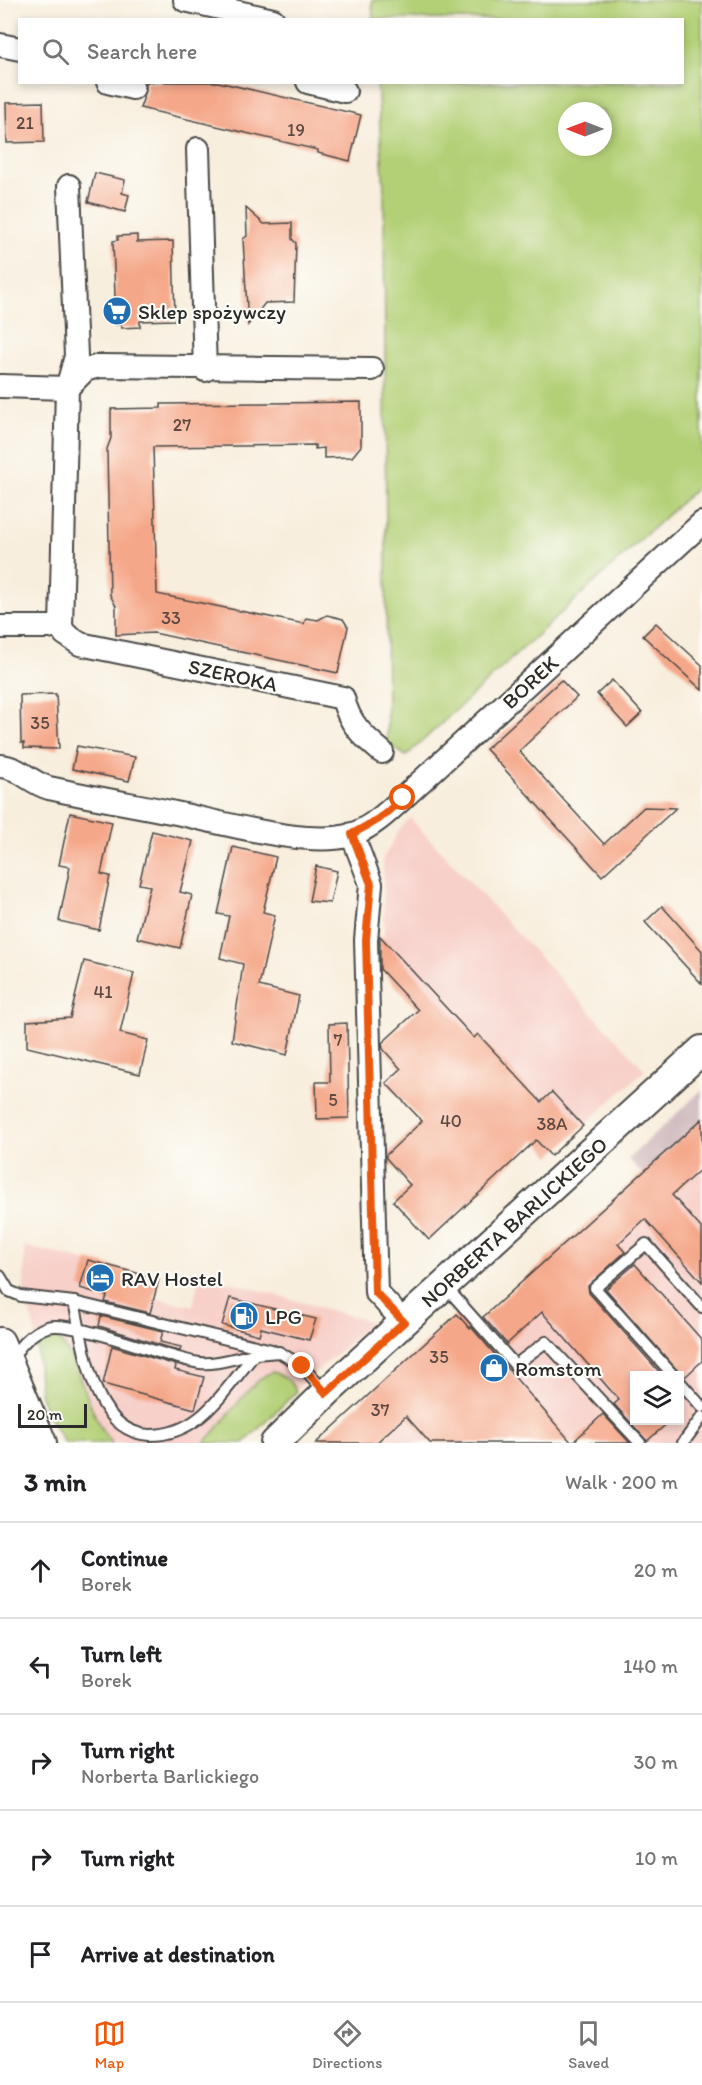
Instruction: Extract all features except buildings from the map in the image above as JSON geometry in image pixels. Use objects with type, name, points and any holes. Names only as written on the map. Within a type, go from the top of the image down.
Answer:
[{"type":"street","points":[[185,0],[264,18]]},
{"type":"street","points":[[0,45],[18,49]]},
{"type":"street","points":[[116,84],[133,88]]},
{"type":"street","points":[[316,84],[345,91]]},
{"type":"street","points":[[198,149],[205,370]]},
{"type":"street","points":[[0,627],[61,627],[67,388],[76,356],[69,186]]},
{"type":"street","points":[[0,386],[67,388],[85,370],[99,366],[205,370],[372,369]]},
{"type":"street","name":"BOREK","points":[[0,766],[13,766],[45,787],[218,822],[304,838],[326,839],[352,834],[379,819],[403,798],[702,523]]},
{"type":"street","name":"SZEROKA","points":[[61,627],[65,634],[80,644],[344,698],[346,712],[358,732],[382,752]]},
{"type":"street","points":[[352,834],[371,884],[366,940],[375,1292],[404,1322]]},
{"type":"street","name":"NORBERTA BARLICKIEGO","points":[[275,1443],[326,1393],[702,1050]]},
{"type":"street","points":[[4,1364],[15,1443]]},
{"type":"street","points":[[4,1364],[42,1443]]},
{"type":"lane","points":[[670,1371],[596,1288],[646,1244],[702,1307]]},
{"type":"lane","points":[[0,1276],[9,1291],[21,1296],[74,1302],[279,1352],[302,1366],[326,1393]]},
{"type":"lane","points":[[444,1286],[515,1365],[546,1342],[640,1443]]},
{"type":"lane","points":[[74,1302],[94,1383],[106,1410],[122,1427],[144,1434],[164,1435],[184,1428],[202,1415],[255,1354]]},
{"type":"lane","points":[[4,1364],[28,1337],[48,1326],[80,1330],[201,1363],[279,1352]]},
{"type":"lane","points":[[684,1387],[702,1407]]},
{"type":"lane","points":[[683,1443],[702,1416]]},
{"type":"shaded area","points":[[410,818],[645,1070],[551,1156],[528,1132],[524,1083],[479,1034],[474,1038],[385,943],[376,951],[374,948],[384,936],[383,859],[399,830]]},
{"type":"shaded area","points":[[702,1090],[702,1119],[642,1173],[628,1159]]},
{"type":"shaded area","points":[[702,1119],[702,1443],[316,1443],[457,1314],[470,1329]]},
{"type":"shaded area","points":[[24,1246],[159,1279],[154,1298],[193,1306],[200,1274],[372,1322],[236,1443],[70,1443],[24,1290]]},
{"type":"green space","points":[[372,0],[702,0],[702,483],[406,756],[387,743],[384,190],[377,84],[684,84],[684,18],[373,18]]},
{"type":"green space","points":[[51,1336],[68,1352],[103,1432],[112,1443],[64,1443],[52,1422],[40,1393],[36,1342]]},
{"type":"green space","points":[[273,1372],[287,1379],[296,1392],[244,1443],[204,1443],[247,1392],[265,1375]]},
{"type":"place","name":"Sklep spożywczy","points":[[117,311]]},
{"type":"place","name":"RAV Hostel","points":[[100,1278]]},
{"type":"place","name":"LPG","points":[[244,1316]]},
{"type":"place","name":"Romstom","points":[[494,1368]]},
{"type":"route","points":[[302,1366],[326,1393],[404,1322],[375,1292],[369,1094],[372,1075],[366,940],[371,884],[352,834],[379,819],[403,798]]}]
